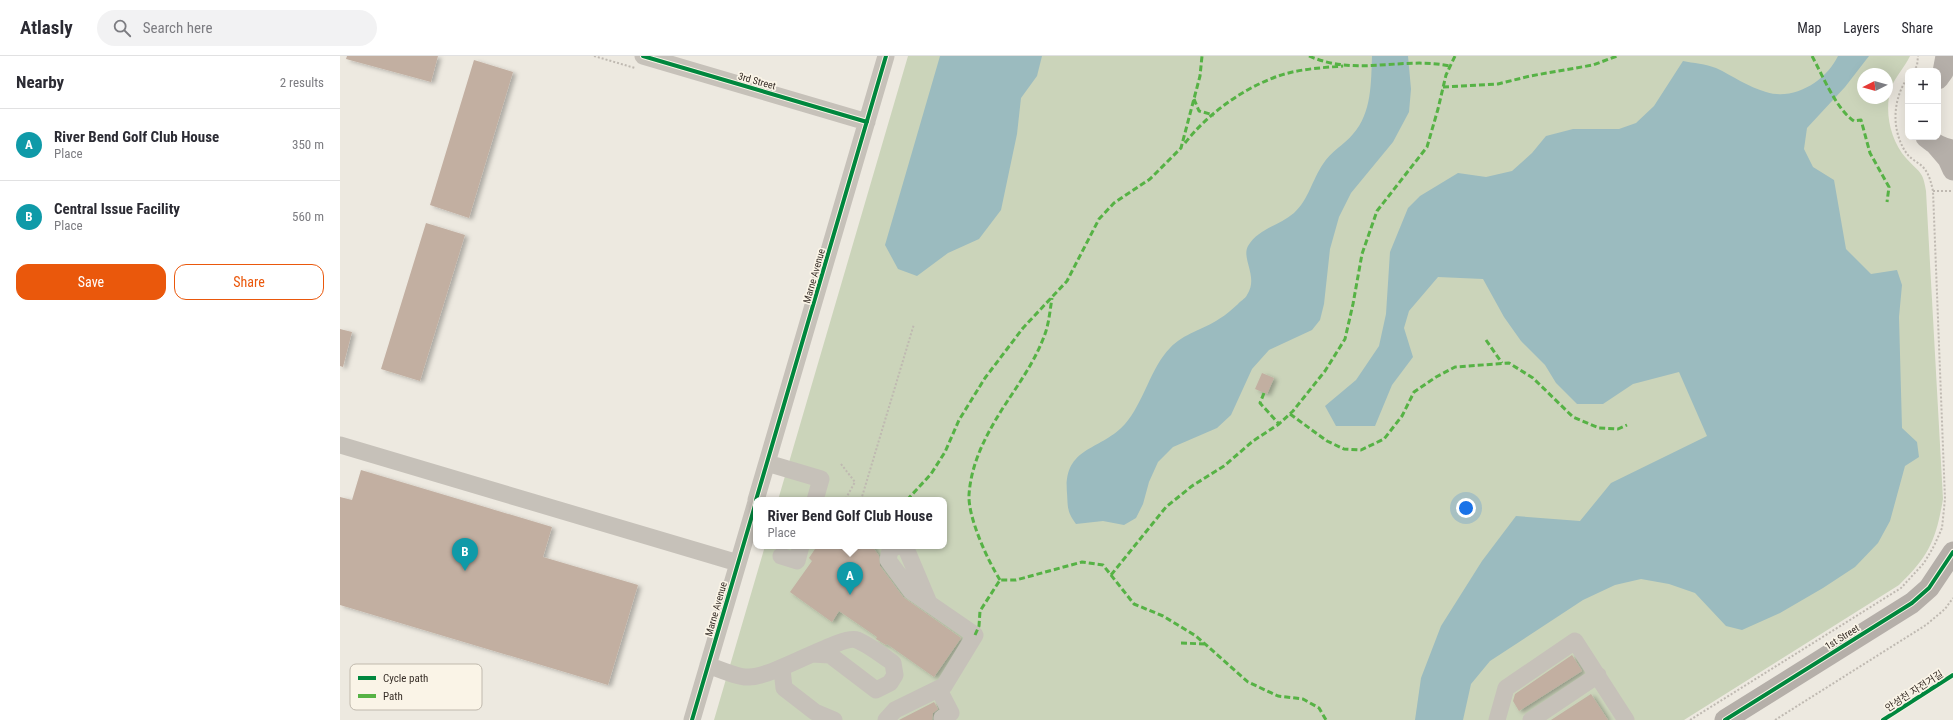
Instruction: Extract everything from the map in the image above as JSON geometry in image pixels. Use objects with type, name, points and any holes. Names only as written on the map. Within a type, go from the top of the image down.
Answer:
[{"type":"main road","points":[[1941,75],[1943,72],[1946,56]]},
{"type":"main road","points":[[1950,56],[1953,63]]},
{"type":"main road","points":[[1941,81],[1953,78]]},
{"type":"main road","points":[[1938,144],[1953,170]]},
{"type":"main road","name":"1st Street","points":[[1725,720],[1912,603],[1929,588],[1953,552]]},
{"type":"street","name":"3rd Street","points":[[643,56],[867,122]]},
{"type":"street","name":"Marne Avenue","points":[[757,497],[886,56]]},
{"type":"street","points":[[340,446],[738,562]]},
{"type":"street","points":[[767,463],[821,479],[816,497]]},
{"type":"street","name":"Marne Avenue","points":[[692,720],[753,511]]},
{"type":"street","points":[[886,720],[895,710],[939,690],[944,686],[976,635],[911,590],[888,560],[890,550],[892,549]]},
{"type":"street","points":[[906,549],[929,603]]},
{"type":"street","points":[[781,556],[803,557]]},
{"type":"street","points":[[1497,720],[1506,688],[1575,641],[1626,720]]},
{"type":"street","points":[[708,666],[748,678],[782,669],[812,654]]},
{"type":"street","points":[[782,669],[784,688],[815,712],[834,720]]},
{"type":"street","points":[[1531,720],[1598,675]]},
{"type":"street","points":[[939,690],[951,713],[942,718]]},
{"type":"path","points":[[1915,68],[1918,56]]},
{"type":"path","points":[[1690,720],[1902,588],[1924,563],[1942,528],[1945,499],[1933,191],[1930,177],[1922,167],[1907,154],[1898,134],[1895,105],[1900,90],[1905,82]]},
{"type":"path","points":[[1933,191],[1953,191]]},
{"type":"path","points":[[862,497],[914,324]]},
{"type":"path","points":[[841,464],[855,482],[847,497]]},
{"type":"path","points":[[1775,720],[1926,625],[1945,609],[1953,598]]},
{"type":"green space","points":[[908,56],[1910,56],[1893,84],[1893,68],[1857,68],[1857,104],[1888,104],[1888,116],[1892,134],[1896,143],[1900,151],[1922,175],[1925,184],[1943,499],[1934,537],[1918,565],[1899,585],[1684,720],[714,720],[764,549],[947,549],[947,497],[779,497]]},
{"type":"water","points":[[940,56],[1042,56],[1037,76],[1021,98],[1017,134],[1001,210],[979,239],[948,253],[917,276],[898,269],[885,245]]},
{"type":"water","points":[[1372,56],[1408,56],[1411,89],[1409,112],[1393,142],[1351,193],[1339,217],[1330,249],[1324,304],[1320,320],[1312,330],[1269,350],[1252,369],[1231,415],[1217,428],[1173,447],[1158,462],[1149,482],[1143,504],[1136,518],[1124,525],[1103,521],[1076,524],[1068,510],[1067,478],[1071,466],[1077,458],[1086,451],[1105,440],[1125,424],[1137,406],[1157,365],[1175,343],[1187,335],[1213,323],[1231,310],[1246,296],[1251,282],[1246,251],[1248,246],[1263,231],[1288,217],[1299,208],[1307,196],[1319,170],[1326,159],[1353,134],[1359,126],[1364,117],[1369,97]]},
{"type":"water","points":[[1838,56],[1869,56],[1860,68],[1857,68],[1857,72],[1845,87],[1807,128],[1804,149],[1813,167],[1834,180],[1846,249],[1871,274],[1897,270],[1902,285],[1899,317],[1902,428],[1917,442],[1919,457],[1905,466],[1890,521],[1878,543],[1855,567],[1823,588],[1780,613],[1742,630],[1726,626],[1695,593],[1669,584],[1641,579],[1615,585],[1583,600],[1490,661],[1471,684],[1463,720],[1415,720],[1421,678],[1441,626],[1482,561],[1516,516],[1580,521],[1611,483],[1707,436],[1679,372],[1633,384],[1603,404],[1577,404],[1556,383],[1545,365],[1521,341],[1504,317],[1483,279],[1438,277],[1409,311],[1404,328],[1413,357],[1392,385],[1375,426],[1336,426],[1325,406],[1356,380],[1379,346],[1386,314],[1390,252],[1408,208],[1420,196],[1458,173],[1486,177],[1512,171],[1532,153],[1546,136],[1573,129],[1619,129],[1636,123],[1654,106],[1683,61],[1716,68],[1753,87],[1777,94],[1787,94],[1808,87],[1817,81],[1833,65]]},
{"type":"building","points":[[347,56],[438,56],[431,82],[346,59]]},
{"type":"building","points":[[474,60],[513,72],[469,218],[430,205]]},
{"type":"building","points":[[426,223],[465,235],[420,381],[381,369]]},
{"type":"building","points":[[340,329],[352,332],[343,367],[340,366]]},
{"type":"building","points":[[1262,373],[1274,378],[1267,394],[1255,389]]},
{"type":"building","points":[[361,470],[552,527],[543,557],[638,585],[608,685],[340,605],[340,497],[352,500]]},
{"type":"building","points":[[815,549],[874,549],[879,556],[880,566],[903,597],[961,638],[934,677],[887,644],[886,645],[876,639],[877,637],[839,611],[832,622],[790,592],[812,561],[809,558]]},
{"type":"building","points":[[1572,655],[1582,671],[1519,711],[1513,701],[1515,694]]},
{"type":"building","points":[[1591,694],[1608,720],[1551,720]]},
{"type":"building","points":[[934,702],[938,709],[933,713],[932,720],[899,720]]},
{"type":"marked path","points":[[910,497],[931,474],[945,452],[959,420],[985,378],[1023,328],[1067,281],[1099,219],[1114,203],[1150,179],[1181,148],[1200,76],[1202,56]]},
{"type":"marked path","points":[[1309,56],[1327,62],[1345,65],[1362,66],[1414,63],[1450,66]]},
{"type":"marked path","points":[[1111,575],[1166,507],[1192,486],[1224,466],[1253,441],[1279,424],[1293,411],[1325,371],[1345,339],[1362,254],[1377,211],[1427,147],[1446,75],[1455,56]]},
{"type":"marked path","points":[[1443,87],[1498,84],[1530,76],[1593,65],[1617,56]]},
{"type":"marked path","points":[[1812,56],[1830,92],[1841,109],[1854,121],[1861,120],[1870,153],[1889,187],[1887,202]]},
{"type":"marked path","points":[[1185,143],[1203,123],[1224,105],[1260,83],[1281,75],[1298,71],[1343,66]]},
{"type":"marked path","points":[[1194,99],[1199,111],[1214,115]]},
{"type":"marked path","points":[[1000,580],[990,562],[975,527],[970,504],[970,484],[984,441],[1031,364],[1041,344],[1048,325],[1052,298]]},
{"type":"marked path","points":[[1486,340],[1502,363]]},
{"type":"marked path","points":[[1290,414],[1327,441],[1344,449],[1361,450],[1384,439],[1402,416],[1414,392],[1436,377],[1455,367],[1509,363],[1533,378],[1573,417],[1599,428],[1618,429],[1627,425]]},
{"type":"marked path","points":[[1264,393],[1260,403],[1279,424]]},
{"type":"marked path","points":[[975,635],[979,626],[980,611],[1000,580],[1016,580],[1082,562],[1103,565],[1134,604],[1163,616],[1196,636],[1248,682],[1278,696],[1303,699],[1319,708],[1326,720]]},
{"type":"marked path","points":[[1181,643],[1205,644]]},
{"type":"cycle path","points":[[643,56],[867,122]]},
{"type":"cycle path","points":[[757,497],[886,56]]},
{"type":"cycle path","points":[[692,720],[753,512]]},
{"type":"cycle path","points":[[1725,720],[1912,603],[1929,588],[1953,552]]},
{"type":"cycle path","name":"안성천 자전거길","points":[[1883,720],[1953,675]]},
{"type":"place","name":"Central Issue Facility","points":[[465,571]]},
{"type":"place","name":"River Bend Golf Club House","points":[[850,595]]}]
